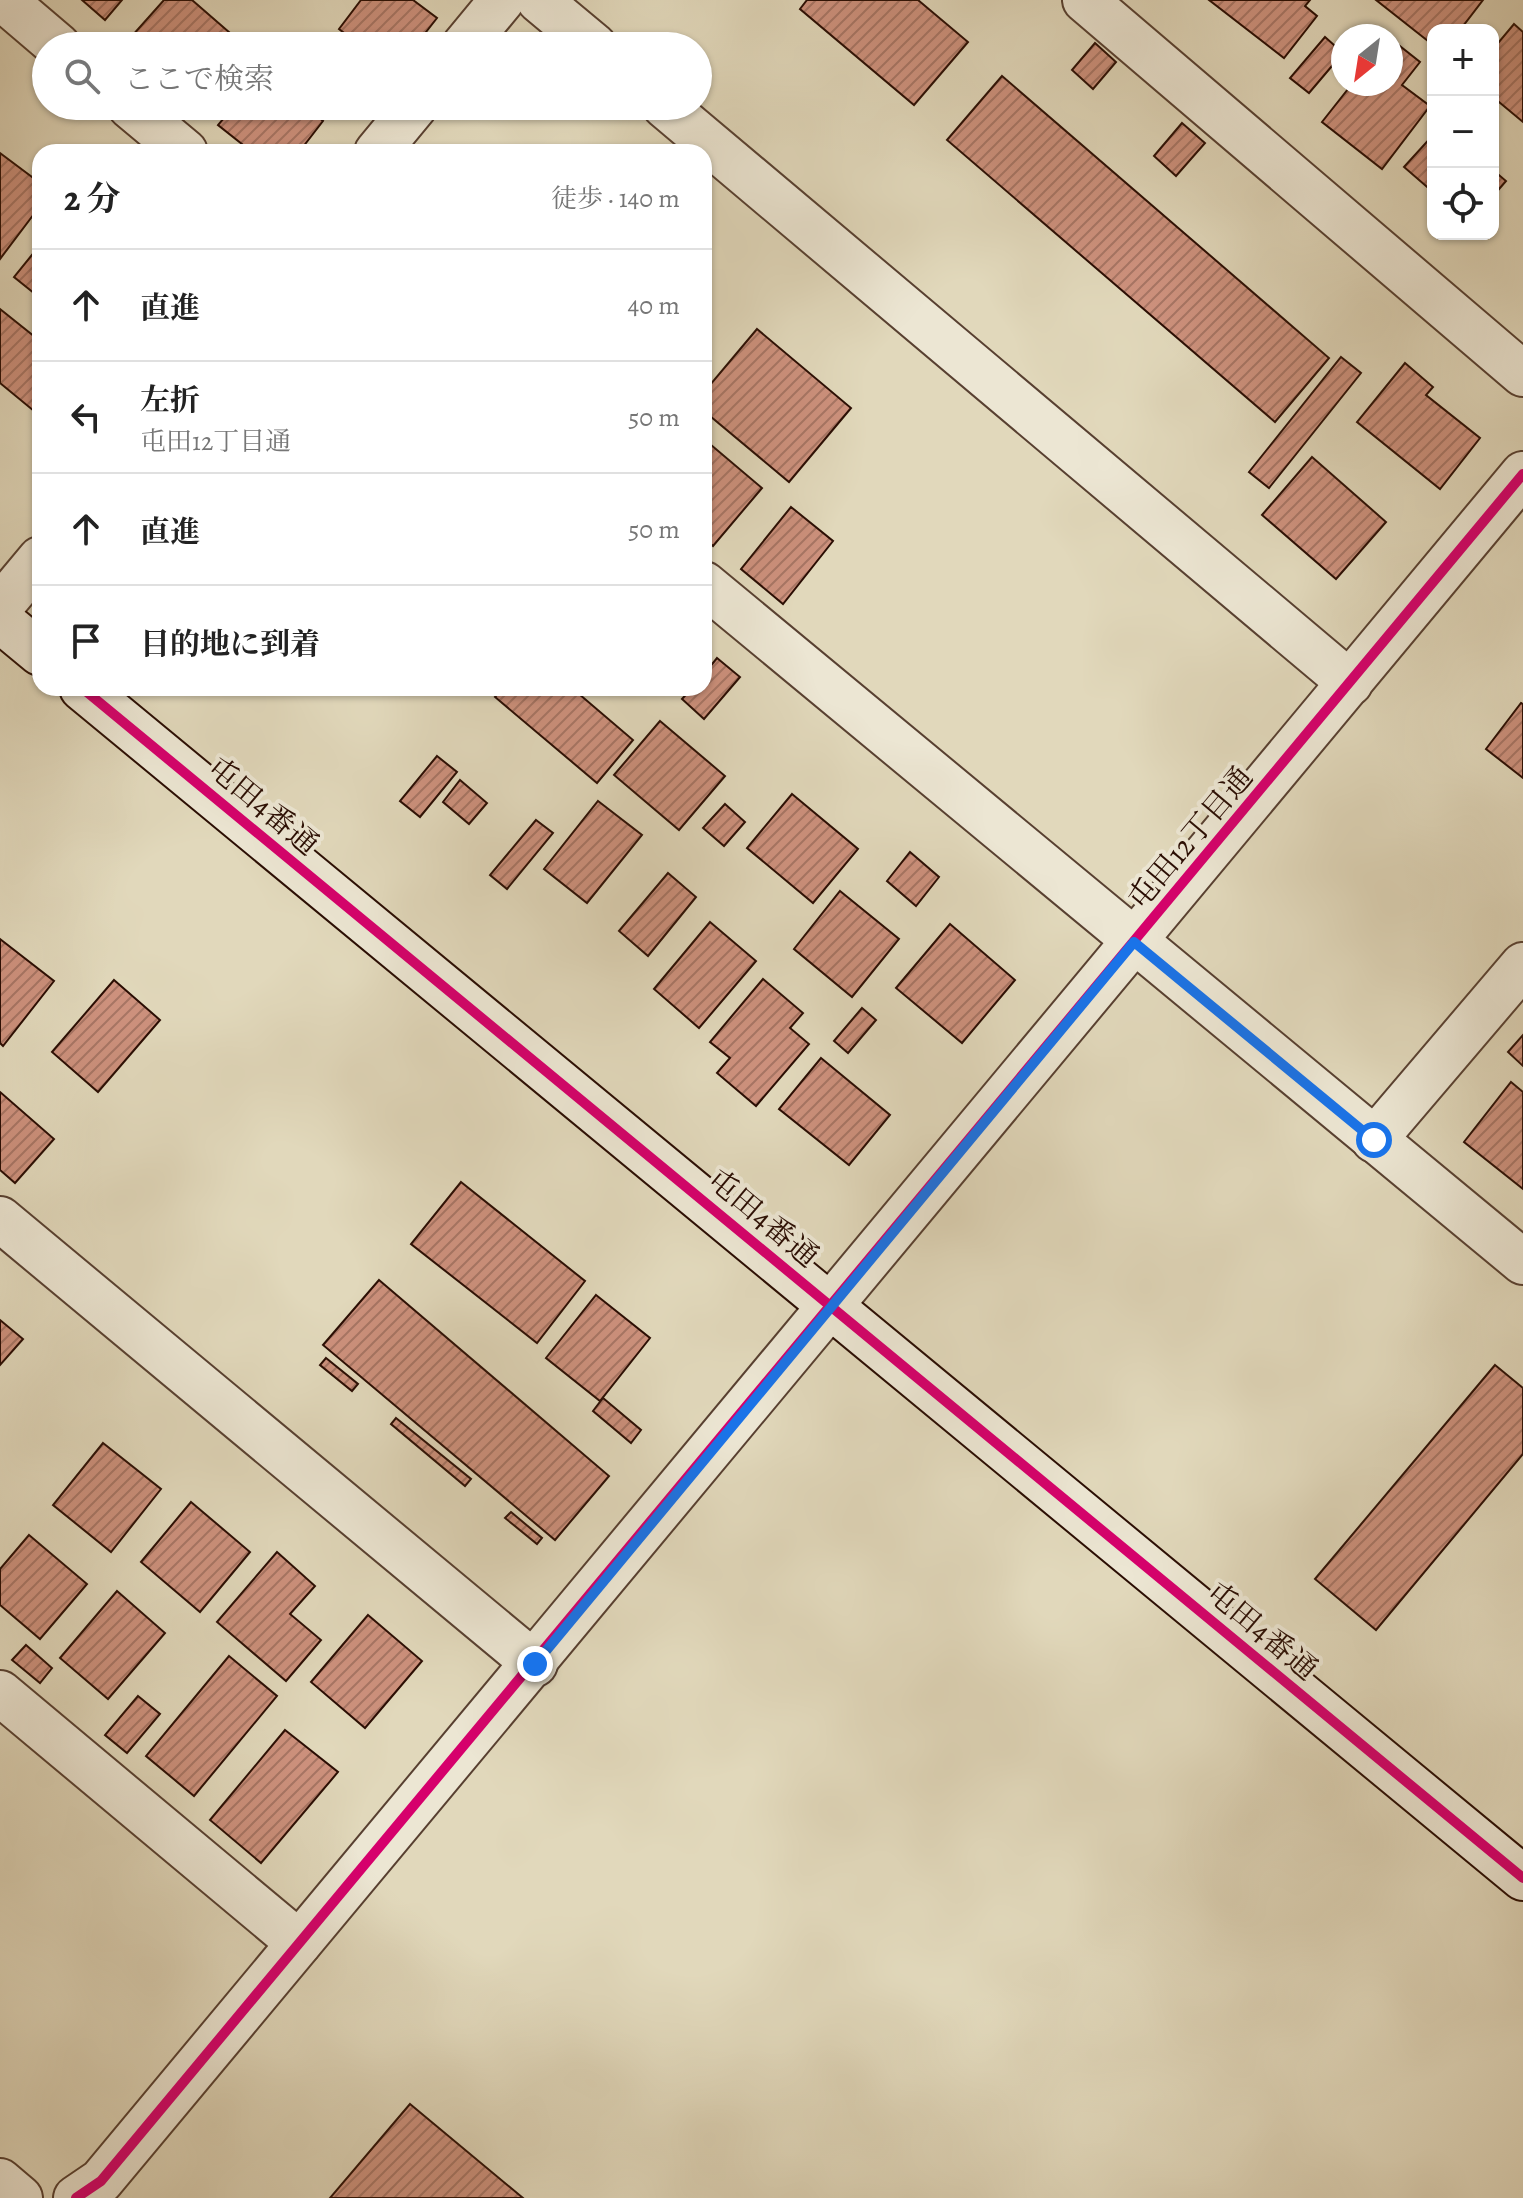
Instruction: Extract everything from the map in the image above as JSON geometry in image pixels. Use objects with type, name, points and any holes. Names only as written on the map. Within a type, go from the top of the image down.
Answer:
[{"type":"street","points":[[4,0],[42,32]]},
{"type":"street","points":[[476,32],[502,0]]},
{"type":"street","points":[[539,0],[577,32]]},
{"type":"street","points":[[1085,0],[1523,374]]},
{"type":"street","points":[[147,120],[175,144]]},
{"type":"street","points":[[384,144],[403,120]]},
{"type":"street","points":[[682,120],[710,144]]},
{"type":"street","points":[[712,146],[1350,683]]},
{"type":"street","name":"屯田12丁目通","points":[[76,2198],[101,2181],[535,1664],[1523,474]]},
{"type":"street","points":[[0,607],[32,569]]},
{"type":"street","points":[[712,591],[1523,1262]]},
{"type":"street","points":[[0,620],[32,646]]},
{"type":"street","name":"屯田4番通","points":[[92,696],[1523,1878]]},
{"type":"street","points":[[1374,1140],[1523,965]]},
{"type":"street","points":[[0,1219],[535,1664]]},
{"type":"street","points":[[0,1693],[299,1943]]},
{"type":"street","points":[[0,2181],[20,2198]]},
{"type":"building","points":[[82,0],[122,0],[105,20]]},
{"type":"building","points":[[164,0],[192,0],[229,32],[135,32]]},
{"type":"building","points":[[361,0],[413,0],[437,18],[426,32],[343,32],[339,29]]},
{"type":"building","points":[[807,0],[918,0],[968,42],[914,105],[800,9]]},
{"type":"building","points":[[1209,0],[1310,0],[1305,6],[1317,16],[1284,58]]},
{"type":"building","points":[[1376,0],[1483,0],[1465,24],[1427,24],[1427,40]]},
{"type":"building","points":[[1514,24],[1523,32],[1523,122],[1499,102],[1499,42]]},
{"type":"building","points":[[1325,37],[1331,42],[1331,67],[1309,93],[1290,78]]},
{"type":"building","points":[[1095,43],[1116,62],[1093,89],[1072,70]]},
{"type":"building","points":[[1403,49],[1420,62],[1403,84]]},
{"type":"building","points":[[1002,76],[1329,358],[1275,422],[947,140]]},
{"type":"building","points":[[1403,86],[1427,104],[1427,110],[1382,169],[1322,122],[1343,96],[1403,96]]},
{"type":"building","points":[[222,120],[323,121],[305,144],[242,144],[218,125]]},
{"type":"building","points":[[1182,123],[1205,143],[1176,176],[1154,156]]},
{"type":"building","points":[[1427,142],[1427,187],[1404,167]]},
{"type":"building","points":[[0,153],[32,177],[32,217],[0,259]]},
{"type":"building","points":[[1499,175],[1506,181],[1499,189]]},
{"type":"building","points":[[32,255],[32,292],[14,277]]},
{"type":"building","points":[[0,309],[32,335],[32,409],[0,383]]},
{"type":"building","points":[[757,329],[851,408],[789,482],[712,418],[712,382]]},
{"type":"building","points":[[1341,357],[1361,373],[1269,488],[1249,472]]},
{"type":"building","points":[[1405,363],[1433,387],[1426,395],[1480,438],[1440,489],[1357,422]]},
{"type":"building","points":[[712,446],[762,488],[712,545]]},
{"type":"building","points":[[1312,457],[1386,522],[1336,579],[1262,515]]},
{"type":"building","points":[[791,507],[833,541],[783,604],[741,569]]},
{"type":"building","points":[[717,658],[740,677],[704,719],[682,699],[685,696],[712,696],[712,664]]},
{"type":"building","points":[[581,696],[633,740],[597,783],[495,697]]},
{"type":"building","points":[[1523,704],[1523,778],[1486,749]]},
{"type":"building","points":[[660,721],[725,776],[679,830],[614,775]]},
{"type":"building","points":[[437,756],[457,772],[420,817],[400,801]]},
{"type":"building","points":[[460,780],[487,803],[469,824],[443,802]]},
{"type":"building","points":[[792,794],[858,849],[813,903],[747,848]]},
{"type":"building","points":[[598,801],[642,835],[587,903],[544,869]]},
{"type":"building","points":[[725,804],[745,822],[724,846],[703,828]]},
{"type":"building","points":[[536,820],[553,833],[507,889],[490,875]]},
{"type":"building","points":[[910,852],[939,877],[916,906],[887,881]]},
{"type":"building","points":[[668,873],[696,897],[648,956],[619,931]]},
{"type":"building","points":[[840,891],[899,939],[852,997],[794,949]]},
{"type":"building","points":[[710,922],[756,961],[699,1028],[654,989]]},
{"type":"building","points":[[950,924],[1015,980],[962,1043],[896,988]]},
{"type":"building","points":[[0,939],[54,981],[3,1046],[0,1043]]},
{"type":"building","points":[[763,979],[803,1013],[790,1028],[809,1044],[756,1106],[717,1073],[730,1058],[710,1042]]},
{"type":"building","points":[[114,980],[160,1020],[98,1092],[52,1052]]},
{"type":"building","points":[[862,1008],[876,1020],[848,1053],[834,1041]]},
{"type":"building","points":[[1523,1035],[1523,1066],[1508,1052]]},
{"type":"building","points":[[821,1058],[890,1115],[849,1165],[779,1109]]},
{"type":"building","points":[[1511,1082],[1523,1092],[1523,1189],[1464,1142]]},
{"type":"building","points":[[0,1092],[54,1139],[15,1183],[0,1170]]},
{"type":"building","points":[[461,1182],[585,1281],[537,1343],[411,1244]]},
{"type":"building","points":[[379,1280],[609,1476],[555,1540],[323,1345]]},
{"type":"building","points":[[596,1295],[650,1338],[600,1401],[546,1358]]},
{"type":"building","points":[[0,1320],[23,1339],[0,1365]]},
{"type":"building","points":[[326,1358],[358,1384],[352,1391],[320,1365]]},
{"type":"building","points":[[1495,1365],[1523,1388],[1523,1454],[1376,1630],[1315,1579]]},
{"type":"building","points":[[603,1398],[641,1430],[631,1443],[593,1411]]},
{"type":"building","points":[[396,1418],[471,1479],[465,1486],[391,1424]]},
{"type":"building","points":[[103,1443],[161,1489],[111,1552],[53,1505]]},
{"type":"building","points":[[191,1502],[250,1552],[200,1612],[141,1562]]},
{"type":"building","points":[[511,1512],[542,1538],[537,1544],[505,1518]]},
{"type":"building","points":[[29,1535],[87,1584],[40,1639],[0,1605],[0,1569]]},
{"type":"building","points":[[277,1552],[315,1586],[290,1614],[321,1640],[286,1681],[217,1622]]},
{"type":"building","points":[[117,1591],[165,1633],[108,1699],[60,1658]]},
{"type":"building","points":[[368,1615],[422,1661],[365,1728],[311,1682]]},
{"type":"building","points":[[26,1645],[52,1668],[40,1683],[12,1660]]},
{"type":"building","points":[[229,1656],[277,1696],[194,1796],[146,1756]]},
{"type":"building","points":[[138,1696],[160,1714],[127,1753],[105,1735]]},
{"type":"building","points":[[285,1730],[338,1772],[261,1863],[210,1820]]},
{"type":"building","points":[[410,2104],[523,2198],[330,2198]]},
{"type":"cycle path","points":[[76,2198],[101,2181],[1523,474]]},
{"type":"cycle path","points":[[92,696],[1523,1878]]},
{"type":"route","points":[[535,1664],[1134,942],[1374,1140]]}]
